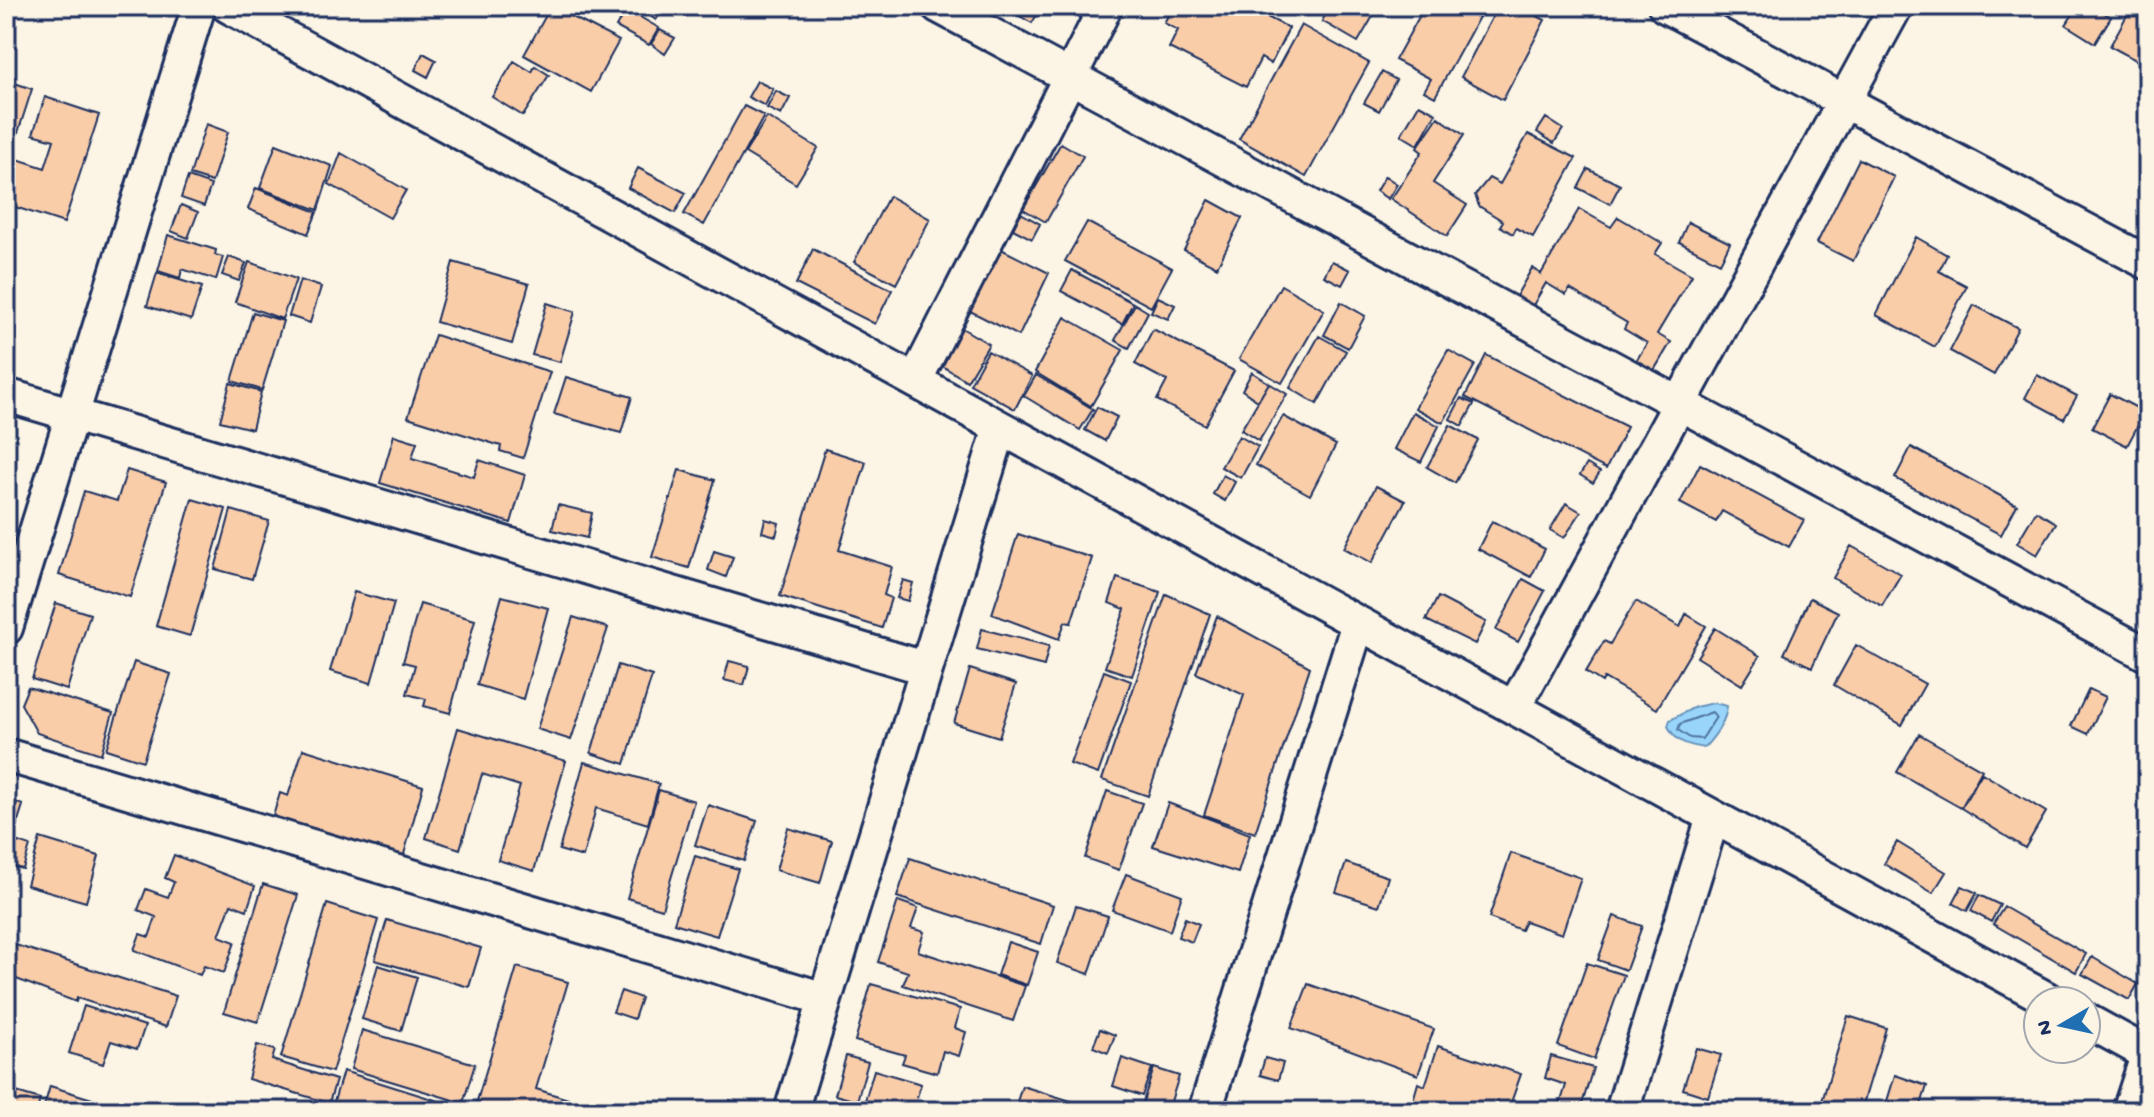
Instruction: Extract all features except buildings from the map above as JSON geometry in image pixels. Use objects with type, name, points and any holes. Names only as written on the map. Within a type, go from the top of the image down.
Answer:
[{"type":"street","points":[[6,628],[199,6]]},
{"type":"street","points":[[228,6],[2022,985]]},
{"type":"street","points":[[938,6],[2148,655]]},
{"type":"street","points":[[915,381],[1106,6]]},
{"type":"street","points":[[1665,6],[2148,263]]},
{"type":"street","points":[[1514,708],[1896,6]]},
{"type":"street","points":[[6,395],[925,668]]},
{"type":"street","points":[[791,1111],[1000,428]]},
{"type":"street","points":[[1205,1111],[1358,623]]},
{"type":"street","points":[[6,755],[825,999]]},
{"type":"street","points":[[1622,1111],[1713,817]]},
{"type":"street","points":[[2102,1029],[2148,1053],[2129,1111]]},
{"type":"water","points":[[1714,703],[1727,706],[1725,718],[1704,748],[1682,742],[1674,736],[1668,726],[1670,720],[1695,707]]}]
